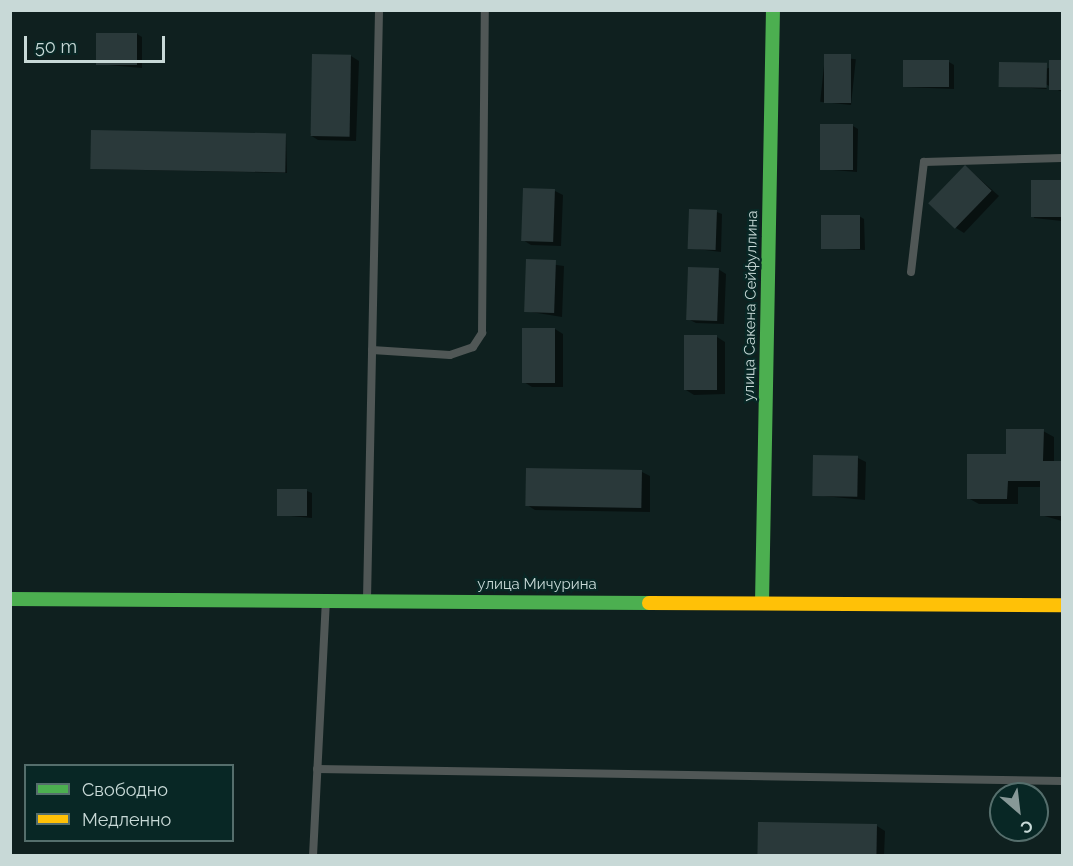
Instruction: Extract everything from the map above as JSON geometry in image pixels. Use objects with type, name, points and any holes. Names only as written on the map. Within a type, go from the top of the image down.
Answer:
[{"type":"main road","name":"улица Сакена Сейфуллина","points":[[762,603],[773,10]]},
{"type":"main road","name":"улица Мичурина","points":[[10,599],[1062,605]]},
{"type":"lane","points":[[367,601],[379,10]]},
{"type":"lane","points":[[372,350],[450,355],[473,347],[482,333],[485,10]]},
{"type":"lane","points":[[911,272],[924,162],[1062,158]]},
{"type":"lane","points":[[313,855],[326,601]]},
{"type":"lane","points":[[317,769],[1062,781]]},
{"type":"building","points":[[96,33],[137,33],[137,65],[96,65]]},
{"type":"building","points":[[312,54],[351,55],[350,137],[311,136]]},
{"type":"building","points":[[824,54],[851,54],[851,103],[824,103]]},
{"type":"building","points":[[903,60],[949,60],[949,87],[903,87]]},
{"type":"building","points":[[1049,60],[1062,60],[1062,90],[1049,90]]},
{"type":"building","points":[[999,62],[1047,63],[1047,88],[999,87]]},
{"type":"building","points":[[820,124],[853,124],[853,170],[820,170]]},
{"type":"building","points":[[91,130],[286,133],[285,172],[90,169]]},
{"type":"building","points":[[965,165],[992,191],[955,229],[928,203]]},
{"type":"building","points":[[1031,180],[1062,180],[1062,217],[1031,217]]},
{"type":"building","points":[[523,188],[555,189],[553,242],[521,241]]},
{"type":"building","points":[[689,209],[717,210],[716,250],[688,249]]},
{"type":"building","points":[[821,215],[860,215],[860,249],[821,249]]},
{"type":"building","points":[[526,259],[556,260],[554,313],[524,312]]},
{"type":"building","points":[[688,267],[719,268],[717,321],[686,320]]},
{"type":"building","points":[[522,328],[555,328],[555,383],[522,383]]},
{"type":"building","points":[[684,335],[717,335],[717,390],[684,390]]},
{"type":"building","points":[[1006,429],[1044,429],[1043,461],[1062,461],[1062,516],[1040,516],[1040,481],[1008,481],[1007,499],[967,499],[967,454],[1006,454]]},
{"type":"building","points":[[813,455],[858,456],[857,497],[812,496]]},
{"type":"building","points":[[526,468],[642,470],[641,508],[525,506]]},
{"type":"building","points":[[277,489],[307,489],[307,516],[277,516]]},
{"type":"building","points":[[758,822],[877,824],[876,856],[757,855]]},
{"type":"traffic: fast","points":[[762,603],[773,10]]},
{"type":"traffic: fast","points":[[10,599],[649,603]]},
{"type":"traffic: slow","points":[[649,603],[1062,605]]}]
